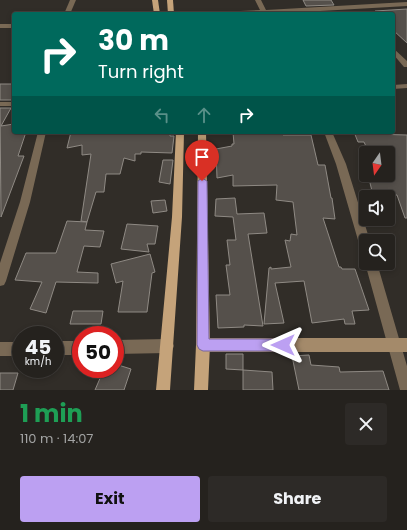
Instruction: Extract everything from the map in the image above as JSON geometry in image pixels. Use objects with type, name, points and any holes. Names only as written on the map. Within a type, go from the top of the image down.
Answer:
[{"type":"main road","points":[[156,0],[157,12]]},
{"type":"main road","points":[[170,0],[171,12]]},
{"type":"main road","points":[[163,390],[177,217],[180,134]]},
{"type":"main road","points":[[201,390],[203,345],[202,134]]},
{"type":"main road","points":[[203,345],[401,345]]},
{"type":"street","points":[[68,12],[73,0]]},
{"type":"street","points":[[258,0],[264,12],[407,4]]},
{"type":"street","points":[[345,0],[356,12]]},
{"type":"street","points":[[0,26],[12,26]]},
{"type":"street","points":[[395,52],[407,64]]},
{"type":"street","points":[[395,87],[407,86]]},
{"type":"street","points":[[0,104],[12,104]]},
{"type":"street","points":[[0,281],[4,258],[25,202],[42,134]]},
{"type":"street","points":[[329,134],[341,164],[362,234]]},
{"type":"street","points":[[374,270],[401,345],[407,390]]},
{"type":"street","points":[[124,347],[167,346]]},
{"type":"street","points":[[0,349],[12,349]]},
{"type":"building","points":[[303,0],[331,0],[334,5],[306,6]]},
{"type":"building","points":[[407,9],[407,43],[395,32],[395,12],[375,11]]},
{"type":"building","points":[[0,84],[12,84],[12,100],[0,100]]},
{"type":"building","points":[[0,108],[11,108],[1,126],[12,124],[12,134],[25,134],[18,156],[24,156],[1,217]]},
{"type":"building","points":[[70,134],[170,134],[170,136],[174,136],[172,153],[141,152],[141,154],[135,154],[135,161],[124,158],[120,174],[106,174],[104,192],[96,192],[87,222],[81,221],[91,154],[82,155],[82,145],[67,148]]},
{"type":"building","points":[[233,134],[311,135],[318,165],[325,165],[332,198],[335,219],[323,218],[339,267],[342,269],[355,269],[369,310],[352,311],[355,324],[345,324],[344,319],[312,323],[304,281],[275,283],[284,323],[264,324],[269,268],[291,267],[285,240],[290,241],[291,234],[297,235],[293,202],[276,200],[277,185],[233,186],[233,175],[217,178],[216,149],[232,146],[232,144],[234,144]]},
{"type":"building","points":[[355,134],[407,135],[407,218],[405,218],[397,195],[395,195],[395,190],[372,190],[370,182],[395,182],[395,146],[366,146],[364,142],[358,142]]},
{"type":"building","points":[[163,160],[173,160],[170,184],[159,182]]},
{"type":"building","points":[[235,198],[237,214],[264,213],[267,233],[248,234],[263,326],[244,325],[244,327],[218,328],[216,295],[230,295],[226,265],[230,265],[227,240],[236,240],[233,217],[215,216],[216,199]]},
{"type":"building","points":[[165,200],[167,211],[153,213],[151,201]]},
{"type":"building","points":[[67,221],[87,222],[85,230],[104,231],[100,247],[84,246],[77,272],[98,273],[98,283],[56,282],[46,313],[30,309],[42,282],[15,280],[26,253],[56,253]]},
{"type":"building","points":[[127,224],[158,226],[155,244],[147,244],[149,252],[121,249]]},
{"type":"building","points":[[150,254],[155,272],[152,273],[147,312],[118,312],[123,281],[116,283],[111,264]]},
{"type":"building","points":[[73,311],[103,311],[101,324],[70,324]]},
{"type":"building","points":[[226,354],[243,354],[243,370],[226,369]]},
{"type":"building","points":[[309,355],[311,365],[339,367],[340,372],[383,371],[389,390],[299,390],[292,356]]},
{"type":"building","points":[[124,367],[131,369],[124,390],[95,390],[100,378],[124,378]]},
{"type":"building","points":[[243,370],[272,372],[273,390],[243,390]]},
{"type":"building","points":[[0,373],[12,373],[12,378],[17,378],[13,390],[0,390]]},
{"type":"route","points":[[202,181],[203,345],[283,345]]}]
